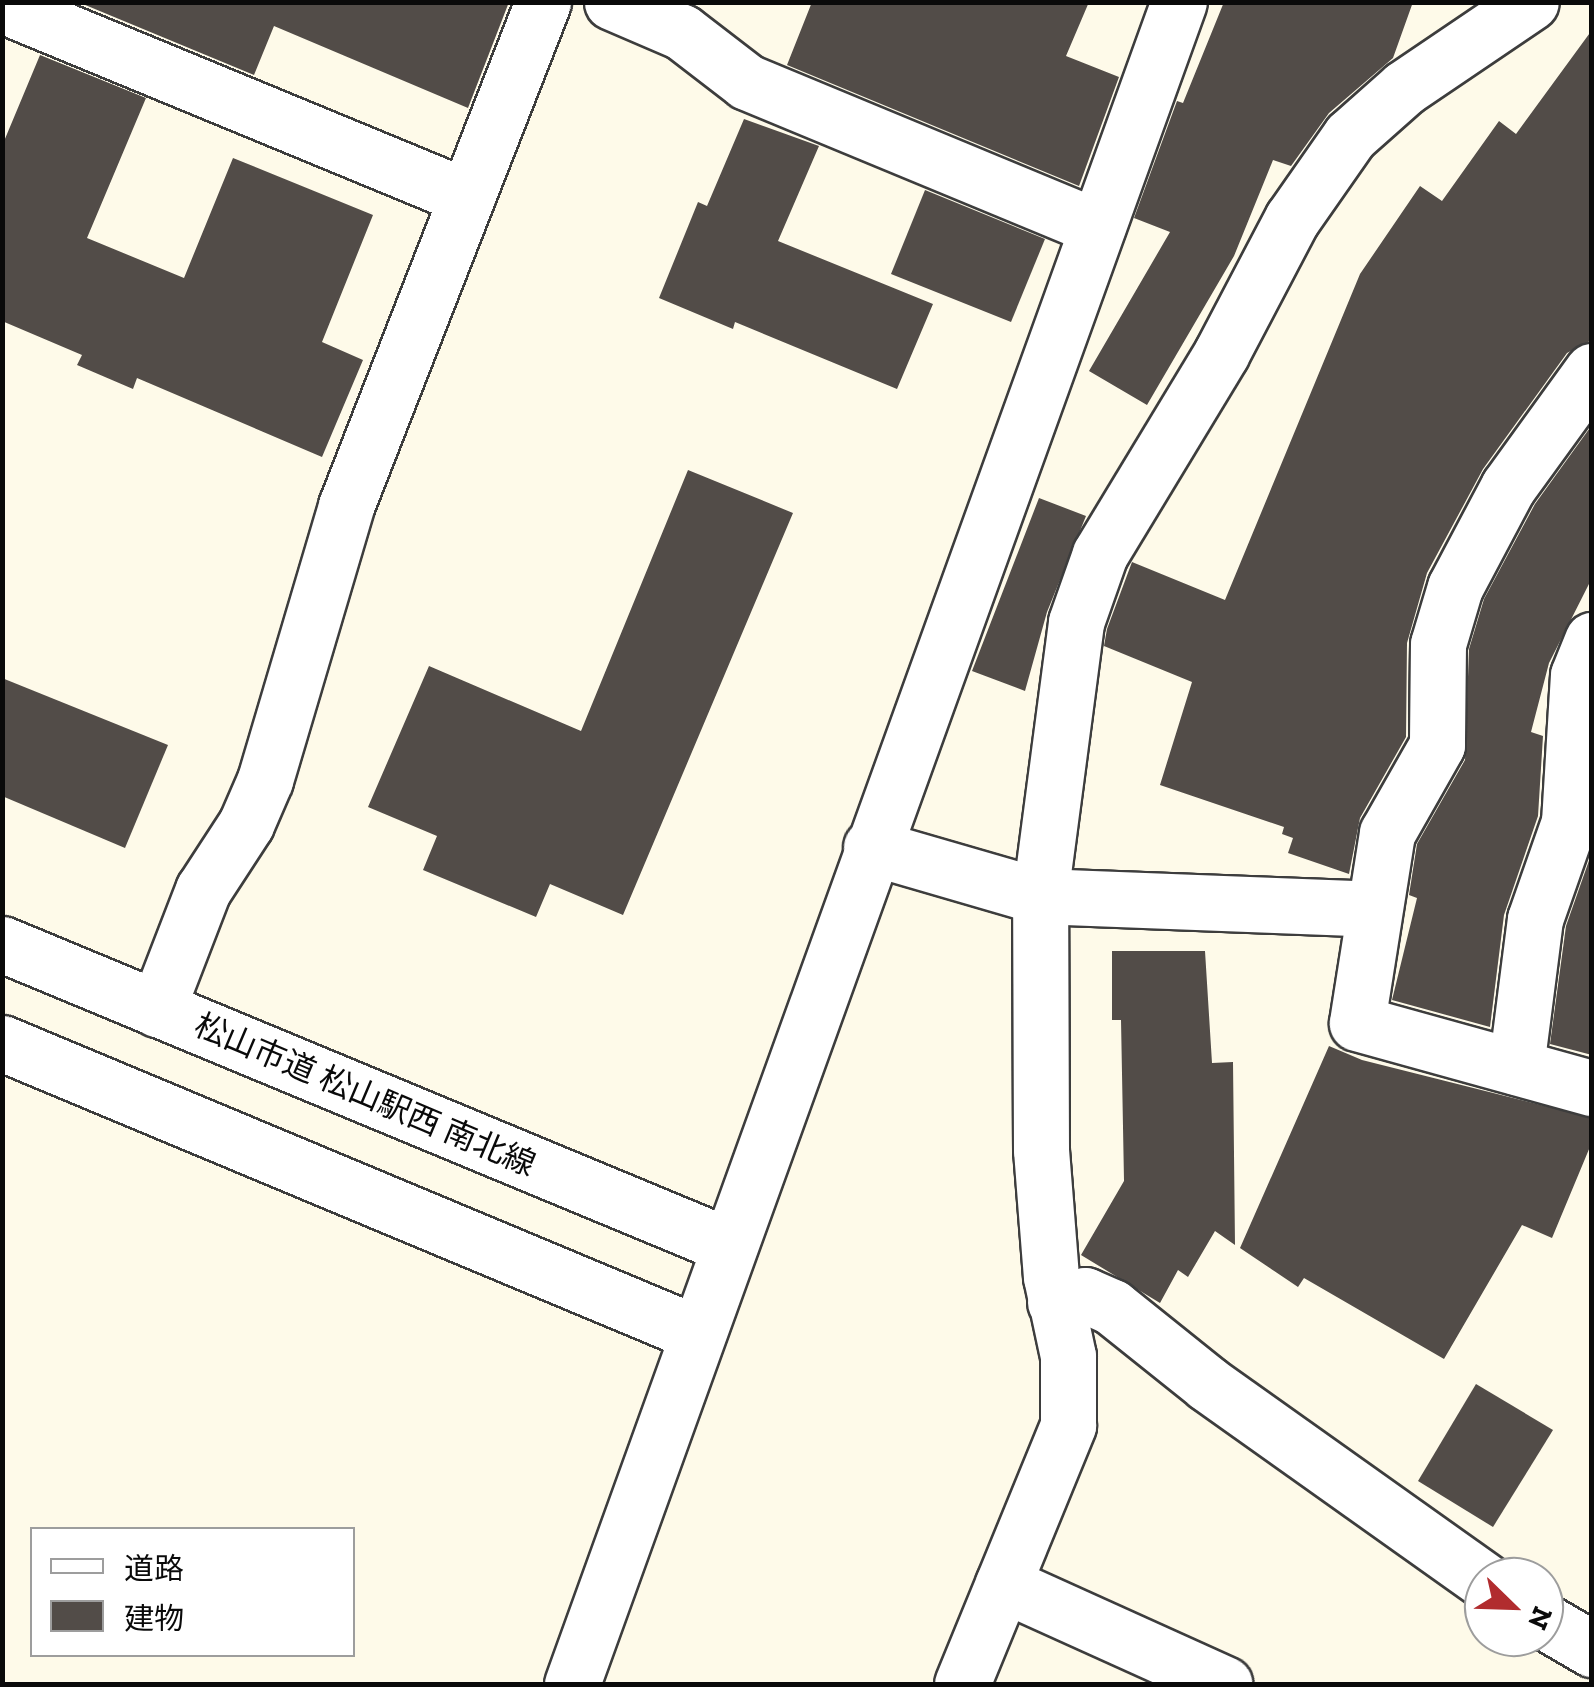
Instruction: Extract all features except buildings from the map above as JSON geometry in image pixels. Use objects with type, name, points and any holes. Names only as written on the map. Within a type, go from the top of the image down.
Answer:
[{"type":"street","points":[[157,1008],[203,890],[246,824],[265,780],[346,506],[543,2]]},
{"type":"street","points":[[612,2],[688,17],[747,82],[1097,227]]},
{"type":"street","points":[[572,1684],[727,1245],[1179,2]]},
{"type":"street","points":[[962,1684],[1068,1425],[1068,1356],[1055,1302],[1040,1150],[1040,896],[1076,622],[1100,554],[1221,354],[1292,219],[1350,136],[1404,88],[1531,2]]},
{"type":"street","points":[[2,5],[467,197]]},
{"type":"street","points":[[1592,371],[1508,487],[1455,587],[1438,644],[1437,745],[1387,833],[1372,908],[1357,1024],[1592,1088]]},
{"type":"street","points":[[1516,1067],[1536,919],[1570,822],[1578,675],[1592,640]]},
{"type":"street","points":[[871,847],[1040,896],[1372,908]]},
{"type":"street","name":"松山市道 松山駅西 南北線","points":[[2,944],[727,1245]]},
{"type":"street","points":[[2,1043],[696,1333]]},
{"type":"street","points":[[1055,1302],[1085,1295],[1112,1307],[1208,1384],[1464,1566]]},
{"type":"street","points":[[1003,1584],[1224,1684]]},
{"type":"street","points":[[1564,1633],[1592,1650]]}]
